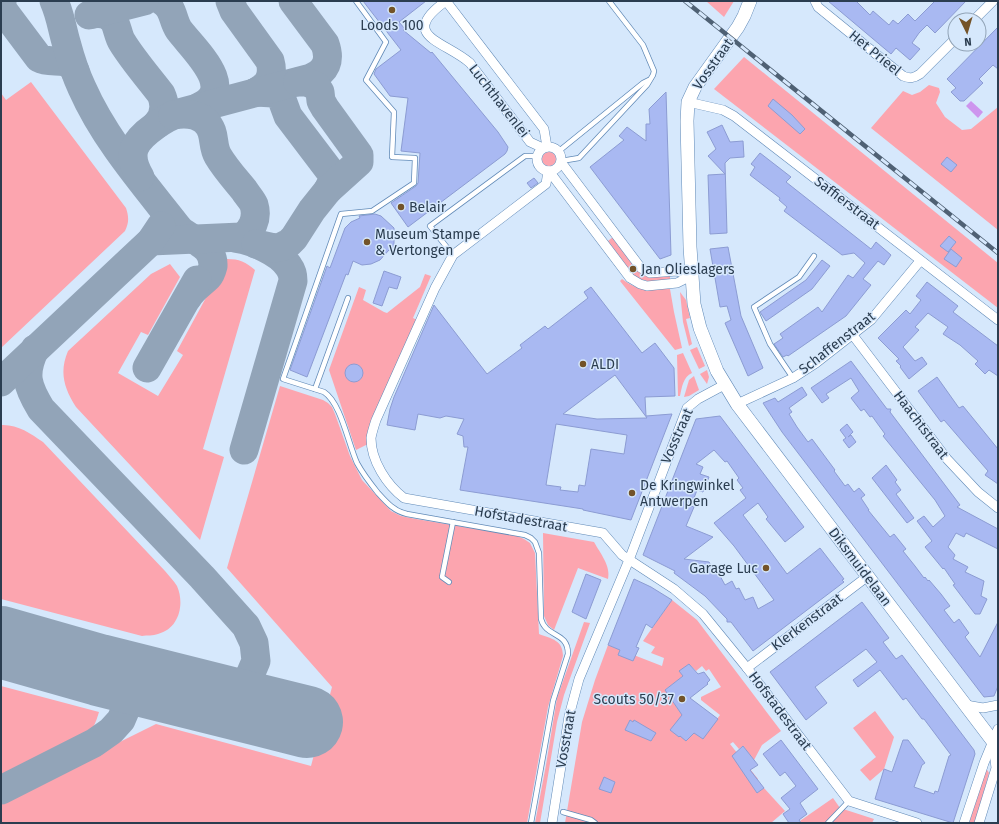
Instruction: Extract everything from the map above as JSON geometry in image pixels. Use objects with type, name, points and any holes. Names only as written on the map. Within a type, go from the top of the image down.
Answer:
[{"type":"street","name":"Luchthavenlei","points":[[446,1],[546,131],[543,150],[530,142],[470,63],[460,55],[436,42],[425,31],[427,19],[433,10],[446,1]]},
{"type":"street","name":"Vosstraat","points":[[552,823],[569,716],[579,679],[629,560],[687,408],[698,399],[724,385],[716,371],[700,328],[694,304],[687,121],[688,102],[695,87],[738,27],[750,1]]},
{"type":"street","name":"Het Prieel","points":[[815,1],[818,7],[907,78],[915,77],[920,74],[947,47]]},
{"type":"street","points":[[982,12],[993,1]]},
{"type":"street","name":"Saffierstraat","points":[[688,102],[723,110],[734,116],[998,320]]},
{"type":"street","name":"Luchthavenlei","points":[[543,150],[552,147],[559,151]]},
{"type":"street","points":[[543,150],[538,163],[540,166],[548,171],[630,278],[647,286],[677,283],[692,276]]},
{"type":"street","points":[[548,171],[557,168],[561,162],[561,155],[559,151]]},
{"type":"street","points":[[561,162],[641,268],[645,271],[656,273],[677,271],[692,276]]},
{"type":"street","name":"Hofstadestraat","points":[[548,171],[546,184],[452,255],[435,288],[401,371],[373,430],[371,438],[376,462],[396,491],[404,498],[603,533],[622,555],[674,589],[703,614],[747,668],[849,801]]},
{"type":"street","points":[[598,236],[610,227]]},
{"type":"street","name":"Schaffenstraat","points":[[737,404],[793,378],[816,363],[871,320],[920,261]]},
{"type":"street","name":"Haachtstraat","points":[[852,334],[946,459],[978,492],[998,508]]},
{"type":"street","name":"Diksmuidelaan","points":[[724,385],[996,744]]},
{"type":"street","name":"Klerkenstraat","points":[[747,668],[868,576]]},
{"type":"street","points":[[966,705],[991,708],[998,705]]},
{"type":"street","points":[[979,823],[996,768],[996,744],[998,729]]},
{"type":"street","points":[[964,823],[984,763],[996,744]]},
{"type":"street","points":[[986,800],[992,792],[998,788]]},
{"type":"street","points":[[849,801],[918,823]]},
{"type":"lane","points":[[356,1],[386,42],[366,80],[394,112],[392,157],[415,158],[414,183],[372,211],[341,214],[283,379],[329,395],[333,401],[357,463],[366,478],[392,508],[399,512],[520,534],[531,538],[535,542],[539,553],[542,624],[549,631],[564,640],[568,646],[568,654],[553,701],[530,823]]},
{"type":"lane","points":[[561,162],[579,158],[651,80],[654,71],[643,45],[609,1]]},
{"type":"lane","points":[[559,151],[642,83],[651,80]]},
{"type":"lane","points":[[452,255],[430,226],[525,156],[543,150]]},
{"type":"lane","points":[[793,378],[770,344],[754,307],[799,277],[814,256]]},
{"type":"lane","points":[[315,389],[348,298]]},
{"type":"lane","points":[[449,582],[442,577],[453,522]]},
{"type":"lane","points":[[828,823],[849,801]]},
{"type":"lane","points":[[563,812],[591,820],[595,823]]},
{"type":"shaded area","points":[[706,1],[734,1],[724,17]]},
{"type":"shaded area","points":[[744,57],[998,263],[998,308],[714,89]]},
{"type":"shaded area","points":[[31,82],[126,208],[128,223],[125,231],[1,348],[1,93],[6,100]]},
{"type":"shaded area","points":[[929,85],[939,88],[940,92],[936,103],[945,117],[962,130],[971,129],[998,107],[998,230],[871,128],[903,91],[912,95],[920,92]]},
{"type":"shaded area","points":[[971,101],[983,112],[978,118],[966,106]]},
{"type":"shaded area","points":[[549,152],[554,154],[556,159],[554,164],[549,166],[544,164],[542,159],[544,154]]},
{"type":"shaded area","points":[[613,237],[645,276],[670,276],[670,280],[646,281],[633,275],[608,241]]},
{"type":"shaded area","points":[[227,259],[242,262],[255,270],[203,449],[224,457],[200,540],[76,407],[68,393],[63,373],[68,351],[151,274],[170,264],[180,277],[148,335],[141,332],[118,373],[158,396],[183,355],[177,351]]},
{"type":"shaded area","points":[[425,274],[431,276],[413,318],[417,320],[368,444],[356,450],[329,370],[359,287],[366,290],[363,300],[387,313],[420,287]]},
{"type":"shaded area","points":[[622,279],[635,287],[646,289],[670,289],[682,348],[675,350],[620,281]]},
{"type":"shaded area","points":[[680,292],[686,300],[690,318],[686,319],[692,344],[689,346],[683,322]]},
{"type":"shaded area","points":[[697,347],[705,366],[699,369],[690,350]]},
{"type":"shaded area","points":[[683,353],[692,373],[685,380],[680,396],[678,396],[677,355]]},
{"type":"shaded area","points":[[707,370],[709,377],[707,384],[700,374]]},
{"type":"shaded area","points":[[694,376],[699,390],[689,396],[684,397],[689,380]]},
{"type":"shaded area","points":[[280,386],[323,400],[332,407],[350,456],[362,480],[391,511],[401,516],[416,519],[517,536],[530,543],[535,553],[539,634],[559,643],[563,651],[563,656],[548,707],[527,823],[1,823],[1,801],[156,724],[311,766],[332,687],[227,568]]},
{"type":"shaded area","points":[[1,425],[12,426],[28,432],[43,442],[171,578],[177,586],[180,608],[171,627],[156,635],[142,636],[1,599]]},
{"type":"shaded area","points":[[543,533],[594,542],[606,564],[609,574],[608,579],[578,568],[554,630],[548,625],[544,616]]},
{"type":"shaded area","points":[[672,600],[697,620],[781,731],[762,745],[754,760],[743,746],[739,749],[733,742],[730,744],[758,779],[754,782],[760,791],[764,788],[785,811],[771,823],[565,823],[582,722],[608,645],[662,666],[664,658],[651,653],[655,647],[643,641]],"holes":[[[689,664],[696,671],[702,666],[706,671],[709,669],[721,687],[701,697],[701,700],[720,715],[708,731],[680,712],[665,690],[683,676],[680,671]]]},
{"type":"shaded area","points":[[584,622],[590,623],[564,695],[557,722],[540,823],[535,823],[557,698]]},
{"type":"shaded area","points":[[1,686],[99,712],[97,719],[91,730],[86,735],[1,778]]},
{"type":"shaded area","points":[[875,711],[894,737],[884,769],[870,781],[860,770],[876,757],[853,728]]},
{"type":"shaded area","points":[[986,768],[989,773],[975,823],[969,823]]},
{"type":"shaded area","points":[[833,798],[840,808],[874,819],[872,823],[797,823]]},
{"type":"building","points":[[363,1],[426,1],[399,22],[405,29],[403,30],[431,53],[432,52],[498,132],[508,147],[505,154],[408,227],[391,203],[416,186],[418,183],[420,153],[401,151],[408,98],[390,96],[374,74],[376,69],[401,50]]},
{"type":"building","points":[[828,1],[856,1],[870,15],[873,11],[889,25],[893,20],[898,24],[908,14],[915,21],[935,1],[966,1],[955,12],[947,12],[947,21],[935,33],[927,25],[919,33],[912,43],[920,49],[910,60],[896,48],[891,54]]},
{"type":"building","points":[[998,27],[998,69],[993,65],[979,79],[983,83],[964,101],[960,101],[951,92],[956,88],[947,79],[973,52],[987,52],[987,38]]},
{"type":"building","points":[[666,92],[671,255],[660,259],[590,167],[624,140],[619,136],[627,127],[646,141],[646,124],[650,124],[649,109]]},
{"type":"building","points":[[773,99],[792,115],[805,129],[800,134],[768,106]]},
{"type":"building","points":[[722,125],[730,142],[743,141],[744,157],[730,158],[725,163],[727,233],[710,234],[708,175],[725,174],[708,156],[716,149],[707,132]]},
{"type":"building","points":[[760,153],[791,177],[786,182],[871,249],[876,242],[891,255],[884,265],[878,261],[863,279],[871,285],[846,316],[788,356],[783,357],[774,344],[783,338],[780,334],[818,307],[822,312],[848,275],[853,278],[865,263],[854,253],[842,255],[784,211],[787,207],[779,200],[780,198],[750,175],[755,167],[751,164]]},
{"type":"building","points":[[947,157],[957,165],[951,172],[941,164]]},
{"type":"building","points":[[534,178],[538,183],[531,188],[527,183]]},
{"type":"building","points":[[375,214],[381,216],[394,228],[394,246],[392,251],[389,250],[380,260],[371,264],[362,265],[353,261],[348,275],[346,274],[307,377],[290,370],[327,266],[330,268],[345,228],[351,222],[360,218],[359,216]]},
{"type":"building","points":[[949,236],[956,242],[948,252],[940,246]]},
{"type":"building","points":[[728,247],[741,316],[763,368],[748,376],[725,323],[731,320],[727,306],[720,307],[710,249]]},
{"type":"building","points":[[951,249],[962,258],[956,267],[944,259]]},
{"type":"building","points":[[822,260],[830,266],[812,289],[766,321],[760,312],[806,280]]},
{"type":"building","points":[[384,271],[401,277],[397,289],[389,287],[382,306],[373,303]]},
{"type":"building","points":[[927,282],[958,306],[953,312],[998,346],[998,376],[989,370],[985,374],[975,364],[978,361],[960,345],[943,334],[948,327],[928,313],[915,327],[919,330],[903,347],[915,361],[922,357],[927,364],[909,379],[896,361],[899,359],[878,338],[906,310],[910,314],[921,300],[916,296]]},
{"type":"building","points":[[591,287],[642,353],[655,343],[674,368],[675,396],[645,397],[646,416],[672,414],[631,520],[583,509],[460,490],[468,447],[464,447],[463,436],[457,434],[464,419],[446,416],[440,418],[418,414],[415,430],[387,425],[394,397],[434,305],[487,374],[522,348],[520,345],[545,326],[548,329],[588,298],[584,292]],"holes":[[[615,375],[647,418],[597,419],[563,414]],[[556,424],[627,435],[624,454],[591,449],[585,486],[579,485],[578,492],[560,490],[561,487],[546,485]]]},
{"type":"building","points":[[851,361],[887,409],[891,409],[890,412],[960,505],[957,507],[998,529],[998,549],[966,533],[964,537],[956,533],[948,547],[955,555],[953,559],[968,567],[965,572],[984,581],[981,596],[987,599],[980,614],[975,614],[953,585],[955,584],[944,568],[943,569],[925,547],[932,541],[917,521],[924,516],[933,527],[945,516],[935,500],[883,436],[885,434],[872,416],[870,417],[864,409],[861,411],[851,398],[859,391],[851,378],[826,394],[829,398],[822,403],[811,388]]},
{"type":"building","points":[[350,364],[358,364],[363,369],[361,380],[358,382],[350,382],[345,377],[345,369]]},
{"type":"building","points":[[937,377],[959,408],[963,406],[998,449],[998,484],[985,475],[988,471],[944,420],[941,422],[918,391]]},
{"type":"building","points":[[802,387],[807,395],[789,408],[792,412],[789,414],[797,427],[808,442],[812,439],[845,486],[848,484],[854,492],[859,488],[865,495],[861,498],[868,510],[890,537],[894,534],[906,549],[903,551],[924,578],[925,577],[928,581],[929,580],[941,594],[950,606],[944,610],[954,623],[959,619],[969,633],[965,637],[980,657],[998,622],[998,686],[994,696],[984,697],[782,432],[763,403],[775,398],[778,402]]},
{"type":"building","points":[[720,416],[804,527],[785,542],[766,519],[768,517],[758,503],[743,515],[787,574],[820,548],[844,579],[842,580],[844,582],[753,651],[731,622],[727,622],[727,619],[705,596],[674,573],[675,571],[643,555],[696,419]],"holes":[[[714,450],[725,462],[727,461],[739,478],[737,480],[743,488],[740,490],[746,498],[714,523],[734,546],[774,600],[758,609],[753,597],[745,600],[739,588],[736,589],[732,581],[725,585],[719,574],[717,575],[709,562],[684,559],[713,537],[686,526],[694,507],[691,506],[697,490],[703,492],[709,477],[700,474],[703,467],[696,464]]]},
{"type":"building","points":[[847,424],[853,432],[848,437],[851,435],[856,442],[849,448],[843,440],[846,438],[840,430]]},
{"type":"building","points":[[886,465],[897,480],[895,482],[901,490],[896,494],[914,518],[907,523],[872,478]]},
{"type":"building","points":[[586,574],[601,580],[586,619],[572,612]]},
{"type":"building","points":[[634,579],[651,587],[672,600],[652,628],[646,624],[636,647],[639,648],[633,661],[618,655],[620,650],[608,645]]},
{"type":"building","points":[[862,602],[889,638],[883,642],[896,659],[902,655],[974,750],[975,754],[953,823],[875,799],[884,769],[892,772],[903,740],[908,740],[925,763],[922,765],[914,787],[934,794],[935,791],[938,792],[949,756],[951,755],[924,719],[922,719],[906,698],[903,700],[880,670],[858,687],[853,680],[877,662],[866,649],[815,687],[827,703],[806,720],[770,672]]},
{"type":"building","name":"Scouts 50/37","points":[[689,664],[698,674],[704,672],[710,680],[707,683],[708,684],[690,698],[718,719],[703,739],[694,733],[686,741],[670,730],[682,715],[665,690],[683,676],[679,671]]},
{"type":"building","points":[[630,720],[633,722],[634,720],[656,733],[651,741],[625,730]]},
{"type":"building","points":[[781,740],[818,789],[800,803],[807,814],[799,820],[801,823],[789,823],[783,814],[790,809],[781,798],[796,786],[785,772],[780,776],[763,754]]},
{"type":"building","points":[[743,746],[758,765],[750,770],[764,788],[757,793],[732,756]]},
{"type":"building","points":[[604,777],[615,782],[611,793],[599,789]]},
{"type":"taxiway","points":[[2,1],[3,10],[39,58],[49,61],[68,63],[75,71]]},
{"type":"taxiway","points":[[54,1],[77,77],[102,126],[126,161],[179,229],[201,244],[210,253],[213,266],[211,273],[192,291],[188,297]]},
{"type":"taxiway","points":[[89,15],[144,1]]},
{"type":"taxiway","points":[[162,1],[171,10],[179,30],[202,58],[214,80],[215,90],[210,99],[199,107]]},
{"type":"taxiway","points":[[230,1],[234,11],[270,61],[271,75],[269,80],[264,87],[256,92]]},
{"type":"taxiway","points":[[140,177],[133,161],[134,148],[142,137],[164,120],[179,113],[311,78],[324,69],[327,60],[327,50],[325,44],[293,1]]},
{"type":"taxiway","points":[[93,14],[104,14],[113,20],[126,49],[161,94],[164,102],[164,110],[162,117],[157,124]]},
{"type":"taxiway","points":[[256,244],[274,248],[281,247],[289,243],[328,190],[359,162],[359,155],[325,108],[321,101],[320,92],[316,86],[307,82],[298,82]]},
{"type":"taxiway","points":[[256,92],[273,93],[281,97],[288,116],[332,174],[332,182],[328,190]]},
{"type":"taxiway","points":[[151,241],[241,237],[248,232],[255,220],[254,205],[218,156],[213,134],[209,125],[198,116],[186,114],[173,115]]},
{"type":"taxiway","points":[[1,382],[151,241],[161,226]]},
{"type":"taxiway","points":[[235,238],[257,244],[279,256],[290,269],[293,279],[244,450]]},
{"type":"taxiway","points":[[147,368],[197,280]]},
{"type":"taxiway","points":[[35,349],[29,366],[28,380],[32,393],[41,409],[202,577],[246,626],[254,643],[256,661],[250,675],[243,683],[229,691],[208,696]]},
{"type":"taxiway","points":[[1,790],[94,743],[111,731],[121,720],[127,706],[127,695],[116,676],[99,670]]},
{"type":"runway","points":[[1,642],[99,670],[307,722]]},
{"type":"railway","points":[[685,1],[998,253]]},
{"type":"place","name":"Loods 100","points":[[392,10]]},
{"type":"place","name":"Belair","points":[[401,207]]},
{"type":"place","name":"Museum Stampe & Vertongen","points":[[367,242]]},
{"type":"place","name":"Jan Olieslagers","points":[[633,269]]},
{"type":"place","name":"ALDI","points":[[583,364]]},
{"type":"place","name":"De Kringwinkel Antwerpen","points":[[632,493]]},
{"type":"place","name":"Garage Luc","points":[[766,568]]},
{"type":"place","name":"Scouts 50/37","points":[[682,699]]}]
